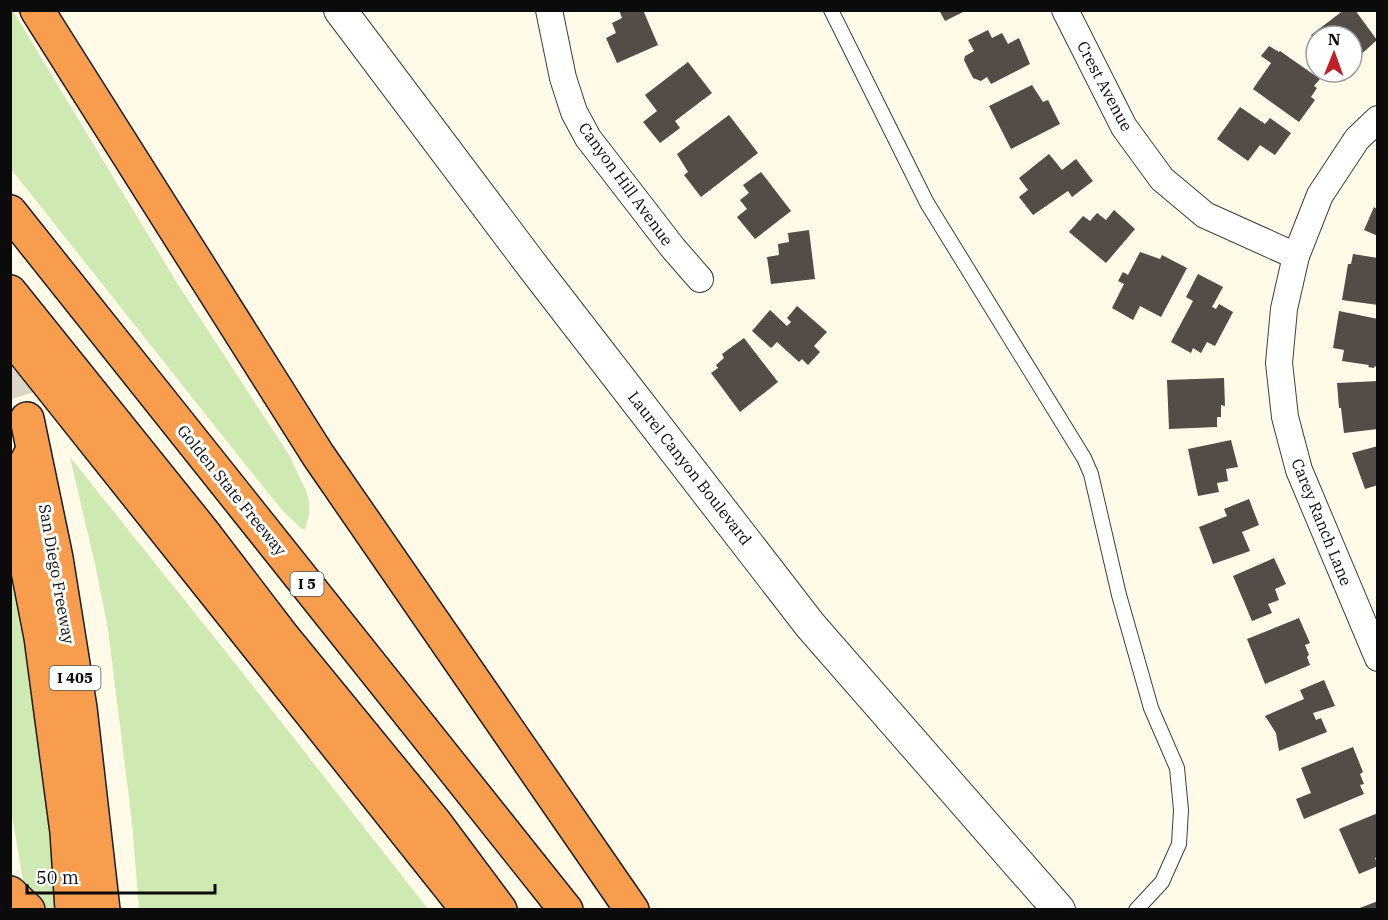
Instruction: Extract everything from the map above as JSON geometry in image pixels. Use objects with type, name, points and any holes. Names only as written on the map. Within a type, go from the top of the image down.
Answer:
[{"type":"highway","points":[[37,10],[318,455],[632,909]]},
{"type":"highway","name":"Golden State Freeway","points":[[10,212],[566,909]]},
{"type":"highway","points":[[10,292],[202,531],[283,637],[436,824],[500,909]]},
{"type":"highway","points":[[10,335],[468,909]]},
{"type":"highway","name":"San Diego Freeway","points":[[72,909],[67,832],[41,637],[12,489],[30,434],[56,558],[80,708],[103,909]]},
{"type":"highway","points":[[10,893],[28,909]]},
{"type":"street","name":"Laurel Canyon Boulevard","points":[[340,10],[534,268],[810,625],[1059,909]]},
{"type":"street","name":"Canyon Hill Avenue","points":[[549,10],[563,78],[574,112],[588,138],[673,248],[700,279]]},
{"type":"street","name":"Crest Avenue","points":[[1065,10],[1124,127],[1162,179],[1204,215],[1296,256]]},
{"type":"street","name":"Carey Ranch Lane","points":[[1377,119],[1357,139],[1320,195],[1296,256],[1284,309],[1279,363],[1284,417],[1299,470],[1377,658]]},
{"type":"lane","points":[[831,10],[927,202],[1084,458],[1091,474],[1119,595],[1151,708],[1177,768],[1181,825],[1179,844],[1162,882],[1136,909]]},
{"type":"green space","points":[[10,11],[13,11],[177,283],[289,455],[309,502],[309,515],[305,529],[302,529],[282,510],[11,169]]},
{"type":"green space","points":[[70,457],[428,909],[139,909],[132,822],[108,629]]},
{"type":"green space","points":[[10,548],[33,665],[60,909],[28,909],[11,810]]},
{"type":"building","points":[[619,10],[643,10],[658,45],[617,63],[606,38],[616,33],[612,23],[622,18]]},
{"type":"building","points":[[939,10],[967,10],[945,21]]},
{"type":"building","points":[[1344,10],[1355,10],[1377,40],[1364,52],[1364,24],[1326,24]]},
{"type":"building","points":[[988,30],[992,38],[1002,33],[1008,44],[1019,38],[1030,64],[991,84],[987,77],[981,81],[973,78],[964,60],[965,56],[974,51],[968,40]]},
{"type":"building","points":[[1269,46],[1280,51],[1304,68],[1304,84],[1316,84],[1314,86],[1317,88],[1311,97],[1315,100],[1299,122],[1253,89],[1271,63],[1261,56]]},
{"type":"building","points":[[688,62],[712,93],[675,121],[680,128],[660,143],[643,122],[657,111],[645,95]]},
{"type":"building","points":[[1032,85],[1043,102],[1048,100],[1060,124],[1011,149],[989,106]]},
{"type":"building","points":[[1240,107],[1265,124],[1270,118],[1291,133],[1275,155],[1260,145],[1248,161],[1217,139]]},
{"type":"building","points":[[729,115],[758,153],[701,197],[684,175],[688,172],[677,154]]},
{"type":"building","points":[[1049,154],[1062,170],[1076,159],[1093,181],[1072,197],[1068,191],[1033,215],[1019,197],[1028,190],[1019,178]]},
{"type":"building","points":[[761,172],[791,211],[755,239],[737,217],[747,209],[740,200],[749,193],[743,185]]},
{"type":"building","points":[[1374,207],[1378,210],[1378,236],[1364,230]]},
{"type":"building","points":[[1114,210],[1135,229],[1106,263],[1069,232],[1083,216],[1090,221],[1097,213],[1106,220]]},
{"type":"building","points":[[809,230],[815,279],[771,284],[767,257],[779,255],[778,244],[789,242],[788,233]]},
{"type":"building","points":[[1140,252],[1160,259],[1162,255],[1187,268],[1161,317],[1140,306],[1133,320],[1112,308],[1124,284],[1118,281],[1123,272],[1128,275]]},
{"type":"building","points":[[1353,254],[1378,258],[1378,305],[1342,300],[1348,264],[1351,264]]},
{"type":"building","points":[[1198,274],[1223,287],[1212,307],[1216,309],[1219,304],[1233,312],[1215,346],[1207,342],[1201,353],[1193,348],[1191,353],[1171,342],[1193,301],[1186,297]]},
{"type":"building","points":[[797,306],[827,332],[814,346],[820,352],[808,365],[802,359],[799,362],[777,342],[771,348],[752,331],[770,310],[787,326],[791,322],[787,318]]},
{"type":"building","points":[[1339,311],[1378,319],[1378,366],[1374,368],[1368,367],[1369,365],[1342,361],[1344,350],[1333,348]]},
{"type":"building","points":[[744,338],[778,382],[740,412],[711,373],[718,368],[716,365],[724,358],[722,354]]},
{"type":"building","points":[[1224,378],[1225,406],[1221,405],[1221,417],[1217,417],[1217,427],[1169,429],[1167,380]]},
{"type":"building","points":[[1378,381],[1378,429],[1344,433],[1337,383]]},
{"type":"building","points":[[1231,440],[1238,467],[1226,469],[1228,481],[1217,483],[1219,492],[1198,496],[1188,449]]},
{"type":"building","points":[[1378,446],[1378,485],[1365,489],[1352,453]]},
{"type":"building","points":[[1249,499],[1259,525],[1242,532],[1250,551],[1213,564],[1199,527],[1227,516],[1224,509]]},
{"type":"building","points":[[1274,558],[1286,584],[1275,589],[1279,600],[1268,604],[1272,613],[1252,621],[1233,576]]},
{"type":"building","points":[[1299,618],[1310,643],[1305,645],[1310,665],[1265,684],[1247,639]]},
{"type":"building","points":[[1324,680],[1335,706],[1313,713],[1316,720],[1321,718],[1327,732],[1279,751],[1276,733],[1265,716],[1304,699],[1300,690]]},
{"type":"building","points":[[1353,747],[1363,772],[1360,774],[1364,784],[1360,785],[1364,794],[1304,819],[1296,799],[1311,793],[1301,768]]},
{"type":"building","points":[[1378,813],[1378,857],[1375,858],[1378,866],[1359,874],[1339,829]]},
{"type":"building","points":[[1378,901],[1378,910],[1357,910],[1357,909]]},
{"type":"tunnel","points":[[10,365],[27,419]]}]
